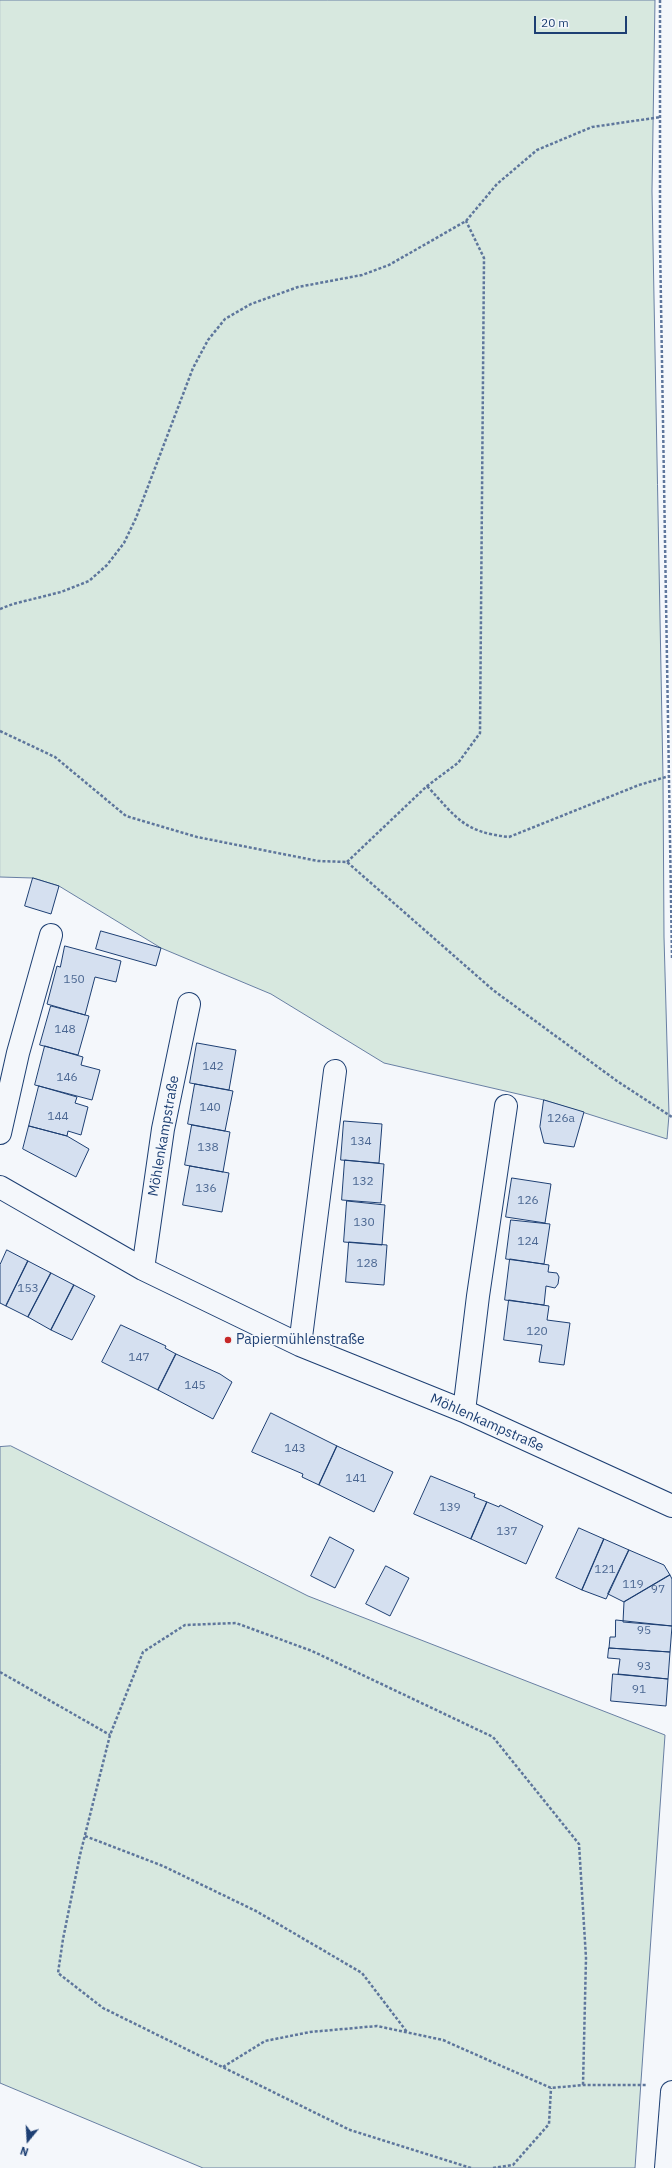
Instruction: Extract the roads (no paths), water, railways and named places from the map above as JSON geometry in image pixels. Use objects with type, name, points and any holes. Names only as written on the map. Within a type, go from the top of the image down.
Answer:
[{"type":"street","points":[[0,1133],[18,1053],[51,935]]},
{"type":"street","name":"Möhlenkampstraße","points":[[143,1269],[163,1129],[190,1004]]},
{"type":"street","points":[[300,1345],[335,1071]]},
{"type":"street","points":[[464,1411],[478,1296],[506,1106]]},
{"type":"street","name":"Möhlenkampstraße","points":[[0,1187],[143,1269],[300,1345],[464,1411],[672,1506]]},
{"type":"street","points":[[666,2168],[672,2092]]},
{"type":"place","name":"Papiermühlenstraße","points":[[228,1340]]}]
